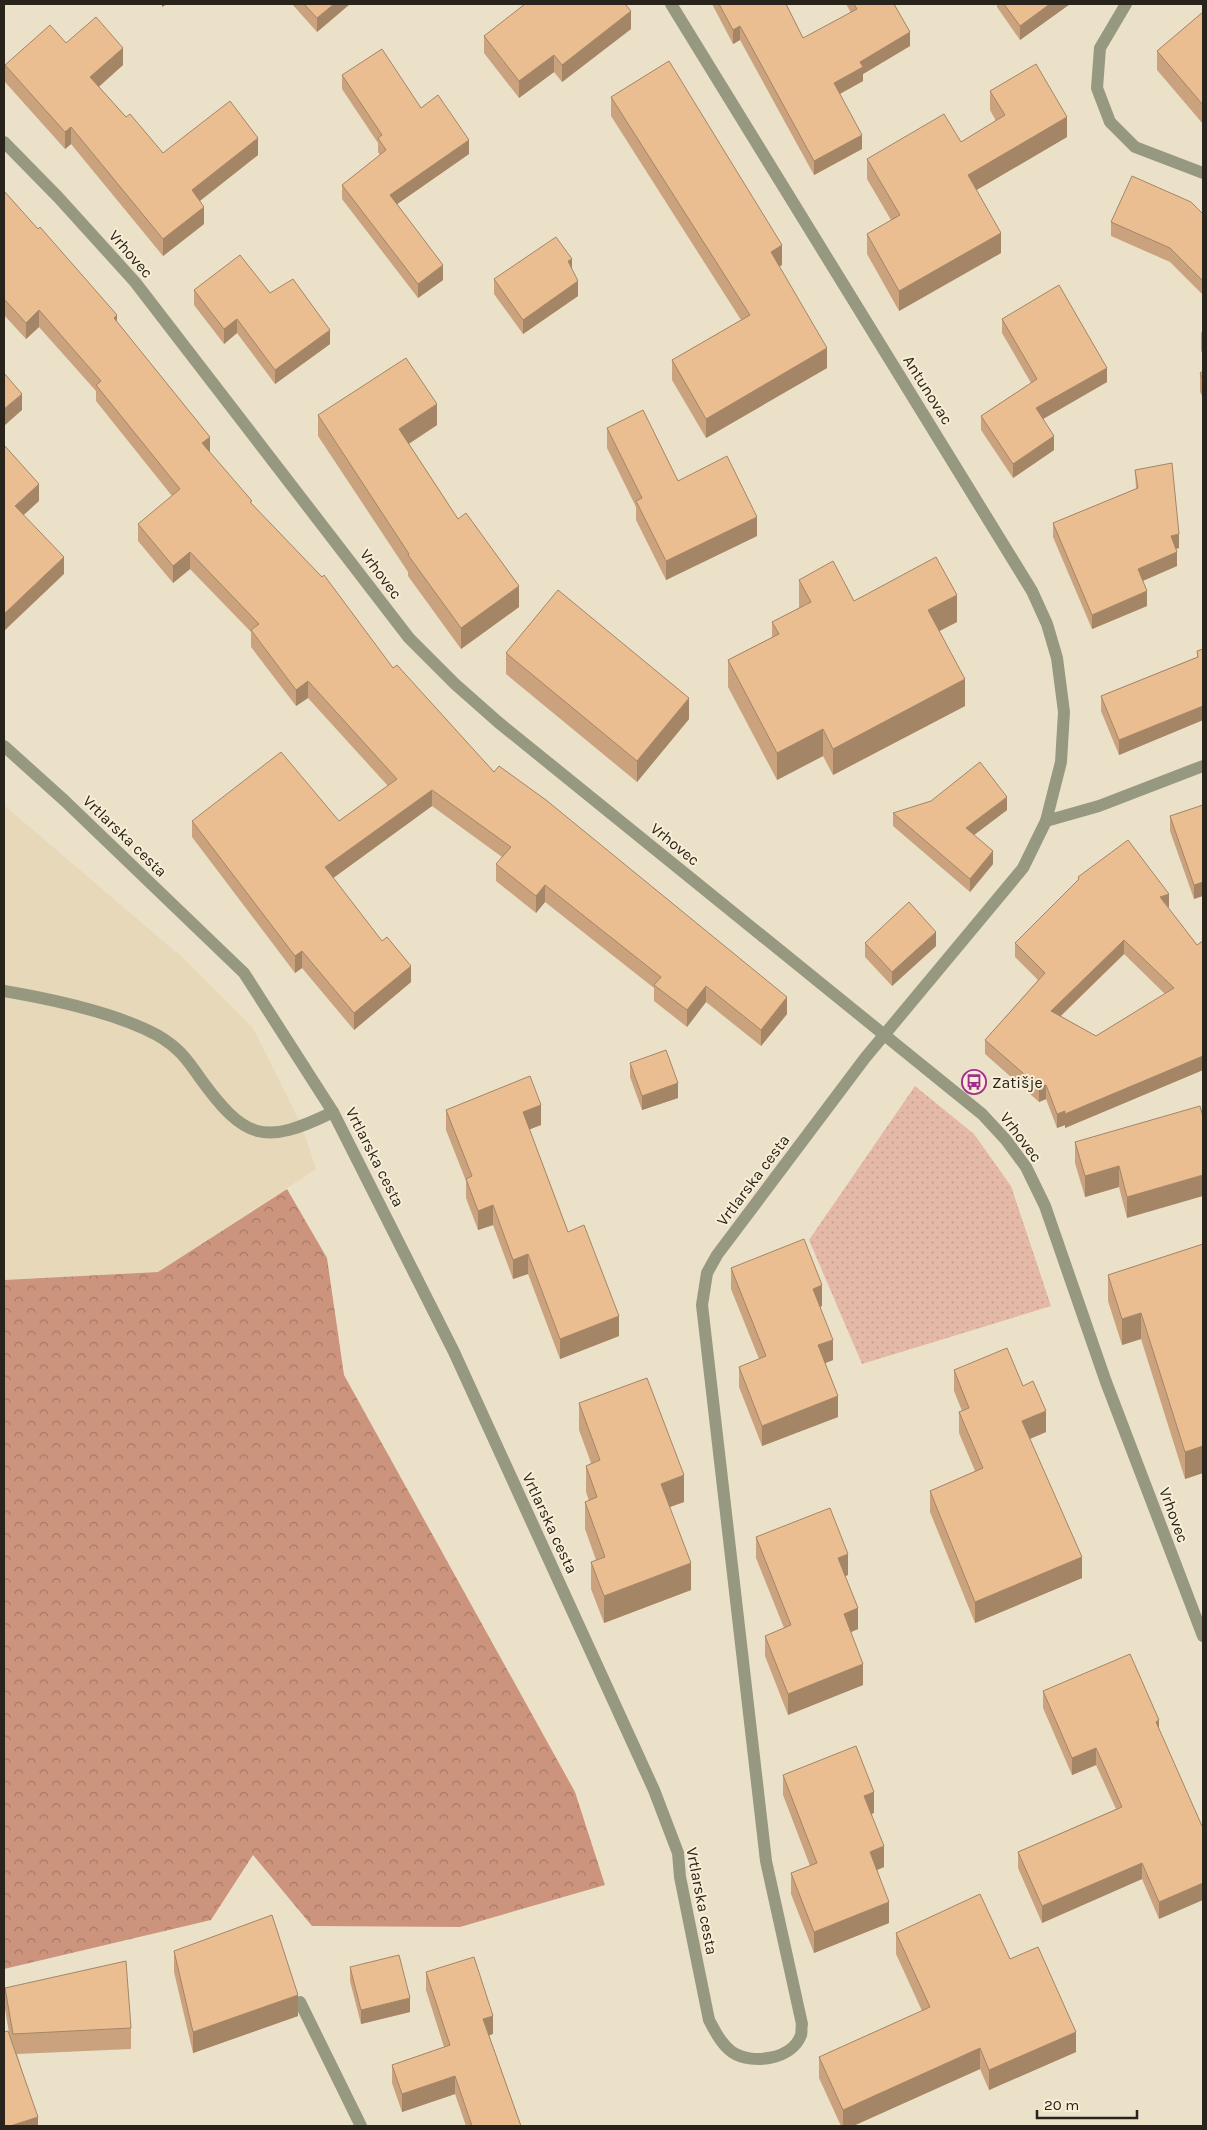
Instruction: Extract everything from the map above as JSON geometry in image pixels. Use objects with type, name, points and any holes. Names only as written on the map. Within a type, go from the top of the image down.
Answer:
[{"type":"street","name":"Antunovac","points":[[671,4],[1032,591],[1047,624],[1057,658],[1064,712],[1061,762],[1046,821]]},
{"type":"street","points":[[1126,4],[1100,48],[1097,88],[1110,122],[1134,147],[1203,174]]},
{"type":"street","name":"Vrhovec","points":[[4,142],[58,197],[135,282],[409,638],[454,684],[498,722],[816,977],[982,1114],[1006,1140],[1026,1167],[1045,1206],[1106,1382],[1203,1636]]},
{"type":"street","name":"Vrtlarska cesta","points":[[4,746],[65,801],[244,973],[333,1112],[454,1352],[654,1790],[678,1853],[680,1877],[709,2020],[717,2035],[731,2051],[746,2059],[763,2059],[780,2054],[794,2046],[801,2035],[802,2024],[766,1861],[702,1305],[707,1273],[717,1255],[884,1035]]},
{"type":"street","points":[[884,1035],[1023,868],[1046,821],[1099,806],[1203,766]]},
{"type":"street","points":[[4,992],[32,996],[125,1021],[157,1035],[181,1050],[212,1095],[235,1121],[259,1132],[279,1133],[302,1127],[333,1112]]},
{"type":"street","points":[[300,2002],[356,2124]]},
{"type":"shaded area","points":[[4,805],[183,958],[253,1028],[302,1127],[316,1169],[158,1272],[4,1280]]},
{"type":"shaded area","points":[[915,1086],[974,1134],[1011,1186],[1051,1306],[862,1364],[809,1240]]},
{"type":"green space","points":[[287,1189],[327,1258],[344,1375],[575,1792],[605,1885],[460,1927],[312,1926],[253,1855],[211,1920],[4,1969],[4,1280],[158,1272]]},
{"type":"building","points":[[304,4],[334,4],[317,18]]},
{"type":"building","points":[[525,4],[625,4],[631,11],[562,65],[554,55],[519,81],[484,36]]},
{"type":"building","points":[[719,4],[786,4],[803,38],[857,9],[854,4],[894,4],[910,32],[860,62],[863,67],[834,83],[862,135],[814,161],[740,26],[733,30]]},
{"type":"building","points":[[1004,4],[1050,4],[1020,26]]},
{"type":"building","points":[[1203,12],[1203,105],[1157,51]]},
{"type":"building","points":[[96,17],[123,48],[90,77],[126,117],[130,114],[163,153],[230,101],[258,138],[192,190],[204,207],[163,239],[71,127],[65,132],[5,65],[50,25],[66,43]]},
{"type":"building","points":[[382,49],[421,108],[438,95],[469,140],[390,195],[443,265],[418,284],[342,185],[386,150],[378,138],[382,135],[342,75]]},
{"type":"building","points":[[669,61],[782,245],[771,252],[827,348],[706,419],[672,360],[750,315],[611,97]]},
{"type":"building","points":[[1036,64],[1067,117],[968,175],[1001,233],[899,291],[867,234],[900,215],[867,159],[944,114],[961,142],[1005,115],[990,91]]},
{"type":"building","points":[[1132,176],[1191,202],[1203,214],[1203,281],[1170,248],[1111,222]]},
{"type":"building","points":[[4,191],[38,229],[40,227],[117,315],[114,318],[210,437],[202,443],[252,501],[250,502],[322,577],[324,575],[393,668],[397,665],[494,772],[499,766],[546,800],[787,997],[761,1030],[706,986],[687,1010],[654,985],[661,977],[545,885],[536,896],[496,864],[511,847],[432,790],[325,867],[382,941],[387,937],[411,966],[354,1013],[302,951],[295,956],[192,821],[281,752],[339,821],[397,779],[308,681],[296,690],[251,630],[259,624],[190,552],[173,566],[138,524],[180,489],[96,385],[101,381],[39,310],[26,323],[4,299]]},
{"type":"building","points":[[556,237],[572,259],[568,261],[578,281],[523,320],[494,279]]},
{"type":"building","points":[[240,255],[270,293],[293,279],[330,330],[275,370],[237,319],[224,329],[194,290]]},
{"type":"building","points":[[1059,285],[1107,368],[1036,408],[1054,436],[1013,464],[981,416],[1037,379],[1002,319]]},
{"type":"building","points":[[406,358],[437,404],[399,429],[458,519],[466,513],[519,586],[461,628],[408,555],[318,415]]},
{"type":"building","points":[[4,373],[22,394],[4,409]]},
{"type":"building","points":[[643,410],[678,481],[727,456],[757,517],[666,561],[636,501],[642,498],[607,428]]},
{"type":"building","points":[[4,445],[39,484],[15,506],[64,557],[4,614]]},
{"type":"building","points":[[1172,463],[1179,534],[1171,536],[1177,552],[1138,569],[1147,591],[1092,615],[1053,523],[1138,488],[1135,470]]},
{"type":"building","points":[[936,557],[957,595],[928,610],[965,679],[833,749],[823,729],[777,753],[728,660],[779,634],[772,622],[811,602],[799,580],[833,561],[854,601]]},
{"type":"building","points":[[558,590],[689,698],[637,761],[506,653]]},
{"type":"building","points":[[1203,649],[1203,706],[1119,740],[1101,696],[1198,657],[1197,651]]},
{"type":"building","points":[[980,762],[1007,797],[966,828],[993,851],[970,879],[893,813],[931,801]]},
{"type":"building","points":[[1203,805],[1203,882],[1194,885],[1170,816]]},
{"type":"building","points":[[1128,840],[1169,894],[1160,897],[1197,945],[1203,941],[1203,1056],[1065,1114],[1065,1111],[1057,1114],[1046,1085],[1039,1087],[985,1040],[1045,973],[1015,943],[1079,879],[1078,877]],"holes":[[[1124,940],[1174,988],[1096,1036],[1051,1011]]]},
{"type":"building","points":[[909,902],[936,932],[892,972],[865,943]]},
{"type":"building","points":[[666,1050],[678,1083],[642,1096],[630,1063]]},
{"type":"building","points":[[530,1076],[541,1105],[523,1112],[568,1232],[584,1225],[619,1316],[560,1339],[528,1254],[513,1260],[493,1205],[478,1211],[466,1179],[472,1176],[446,1110]]},
{"type":"building","points":[[1200,1106],[1203,1117],[1203,1175],[1127,1197],[1119,1166],[1085,1176],[1075,1142]]},
{"type":"building","points":[[804,1239],[822,1285],[813,1289],[833,1340],[818,1345],[838,1396],[762,1426],[739,1367],[766,1356],[731,1268]]},
{"type":"building","points":[[1203,1244],[1203,1446],[1185,1452],[1141,1313],[1122,1319],[1108,1275]]},
{"type":"building","points":[[1007,1348],[1023,1386],[1033,1381],[1046,1411],[1022,1421],[1082,1557],[975,1602],[930,1491],[983,1468],[959,1412],[969,1408],[954,1370]]},
{"type":"building","points":[[647,1378],[684,1475],[661,1484],[691,1563],[604,1596],[591,1562],[605,1557],[585,1502],[597,1497],[586,1466],[600,1460],[579,1403]]},
{"type":"building","points":[[830,1508],[848,1554],[838,1558],[858,1608],[844,1614],[863,1664],[788,1694],[765,1636],[791,1625],[756,1537]]},
{"type":"building","points":[[1130,1654],[1159,1720],[1156,1722],[1203,1825],[1203,1883],[1159,1902],[1142,1863],[1042,1906],[1018,1852],[1122,1807],[1096,1748],[1072,1758],[1043,1691]]},
{"type":"building","points":[[856,1746],[874,1792],[864,1796],[884,1846],[870,1852],[889,1902],[814,1932],[791,1873],[817,1863],[783,1775]]},
{"type":"building","points":[[980,1894],[1010,1959],[1038,1947],[1076,2032],[989,2070],[980,2048],[843,2110],[819,2057],[930,2007],[896,1933]]},
{"type":"building","points":[[272,1915],[298,1995],[193,2032],[174,1951]]},
{"type":"building","points":[[399,1955],[410,1998],[361,2010],[350,1967]]},
{"type":"building","points":[[474,1957],[493,2016],[483,2019],[521,2126],[472,2126],[455,2076],[402,2094],[392,2065],[450,2045],[426,1972]]},
{"type":"building","points":[[126,1961],[131,2028],[13,2034],[5,1988]]},
{"type":"building","points":[[8,2031],[38,2117],[10,2126],[4,2126],[4,2032]]},
{"type":"place","name":"Zatišje","points":[[974,1082]]}]
